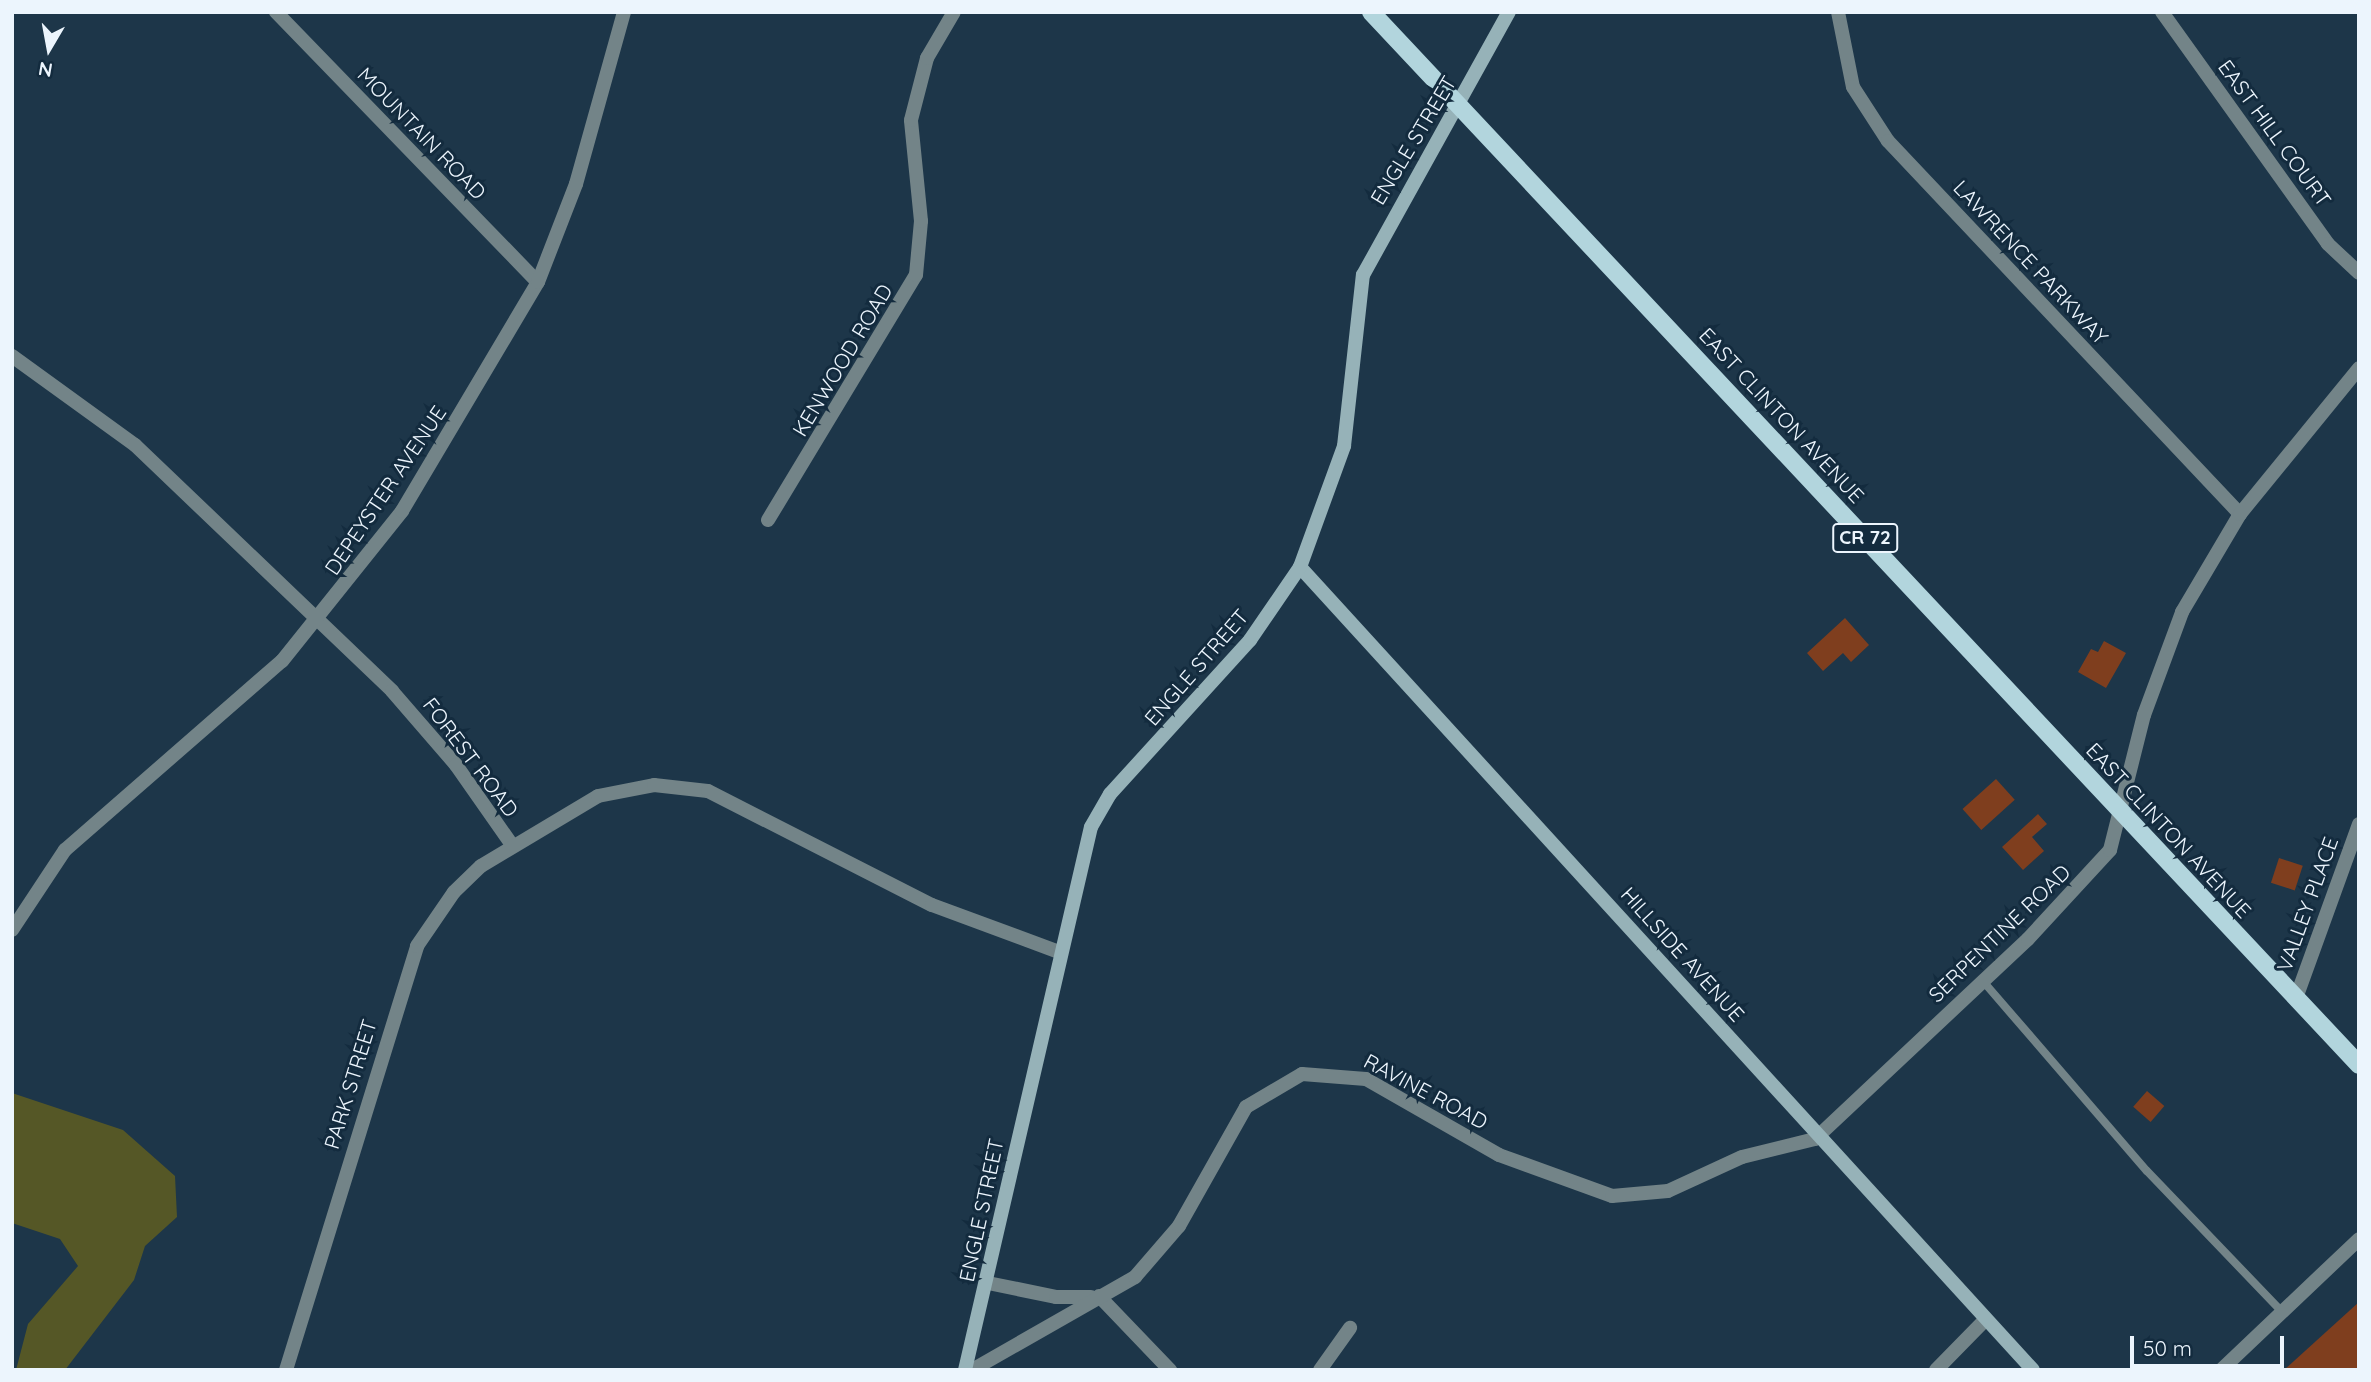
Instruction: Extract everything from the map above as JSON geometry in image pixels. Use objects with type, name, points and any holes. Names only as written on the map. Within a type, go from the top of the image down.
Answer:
[{"type":"main road","name":"EAST CLINTON AVENUE","points":[[1371,12],[1461,104],[2359,1065]]},
{"type":"street","name":"MOUNTAIN ROAD","points":[[276,12],[538,282]]},
{"type":"street","name":"DEPEYSTER AVENUE","points":[[12,930],[65,849],[232,709],[318,622],[402,511],[538,282],[576,184],[624,12]]},
{"type":"street","name":"KENWOOD ROAD","points":[[768,520],[916,275],[921,221],[911,120],[927,58],[954,12]]},
{"type":"street","name":"ENGLE STREET","points":[[965,1370],[988,1283],[1079,862],[1110,794],[1250,640],[1300,566],[1344,446],[1363,275],[1405,192],[1461,104],[1509,12]]},
{"type":"street","name":"LAWRENCE PARKWAY","points":[[1838,12],[1853,87],[1888,141],[2240,514]]},
{"type":"street","name":"EAST HILL COURT","points":[[2162,12],[2328,244],[2359,273]]},
{"type":"street","name":"FOREST ROAD","points":[[12,356],[135,445],[426,727],[512,845],[598,796],[627,788],[708,791],[932,905],[1059,952]]},
{"type":"street","name":"SERPENTINE ROAD","points":[[1820,1135],[1982,980],[2110,850],[2161,662],[2207,564],[2240,514],[2359,369]]},
{"type":"street","name":"HILLSIDE AVENUE","points":[[1300,566],[2034,1370]]},
{"type":"street","name":"VALLEY PLACE","points":[[2296,998],[2359,824]]},
{"type":"street","name":"PARK STREET","points":[[286,1370],[417,946],[454,892],[512,845]]},
{"type":"street","name":"RAVINE ROAD","points":[[972,1370],[1135,1277],[1179,1226],[1246,1107],[1302,1074],[1366,1079],[1499,1155],[1612,1196],[1668,1191],[1742,1157],[1820,1135]]},
{"type":"street","points":[[2221,1370],[2359,1239]]},
{"type":"street","name":"RAVINE ROAD","points":[[988,1283],[1056,1297],[1099,1296]]},
{"type":"street","points":[[1099,1296],[1170,1370]]},
{"type":"street","points":[[1936,1370],[1986,1319]]},
{"type":"street","points":[[1320,1370],[1350,1328]]},
{"type":"lane","points":[[1982,980],[2147,1171],[2282,1312]]},
{"type":"green space","points":[[12,1093],[123,1130],[175,1176],[177,1217],[145,1246],[134,1280],[65,1370],[16,1370],[28,1324],[78,1266],[60,1239],[12,1223]]},
{"type":"building","points":[[1845,618],[1869,645],[1851,662],[1843,653],[1823,671],[1807,653]]},
{"type":"building","points":[[2104,641],[2126,653],[2106,688],[2078,672],[2091,649],[2098,652]]},
{"type":"building","points":[[1996,779],[2015,800],[1981,830],[1963,809]]},
{"type":"building","points":[[2038,814],[2047,824],[2032,837],[2044,851],[2023,870],[2002,847]]},
{"type":"building","points":[[2279,858],[2303,866],[2295,890],[2271,883]]},
{"type":"building","points":[[2147,1091],[2164,1106],[2151,1122],[2133,1107]]},
{"type":"building","points":[[2359,1302],[2359,1370],[2284,1370]]}]
